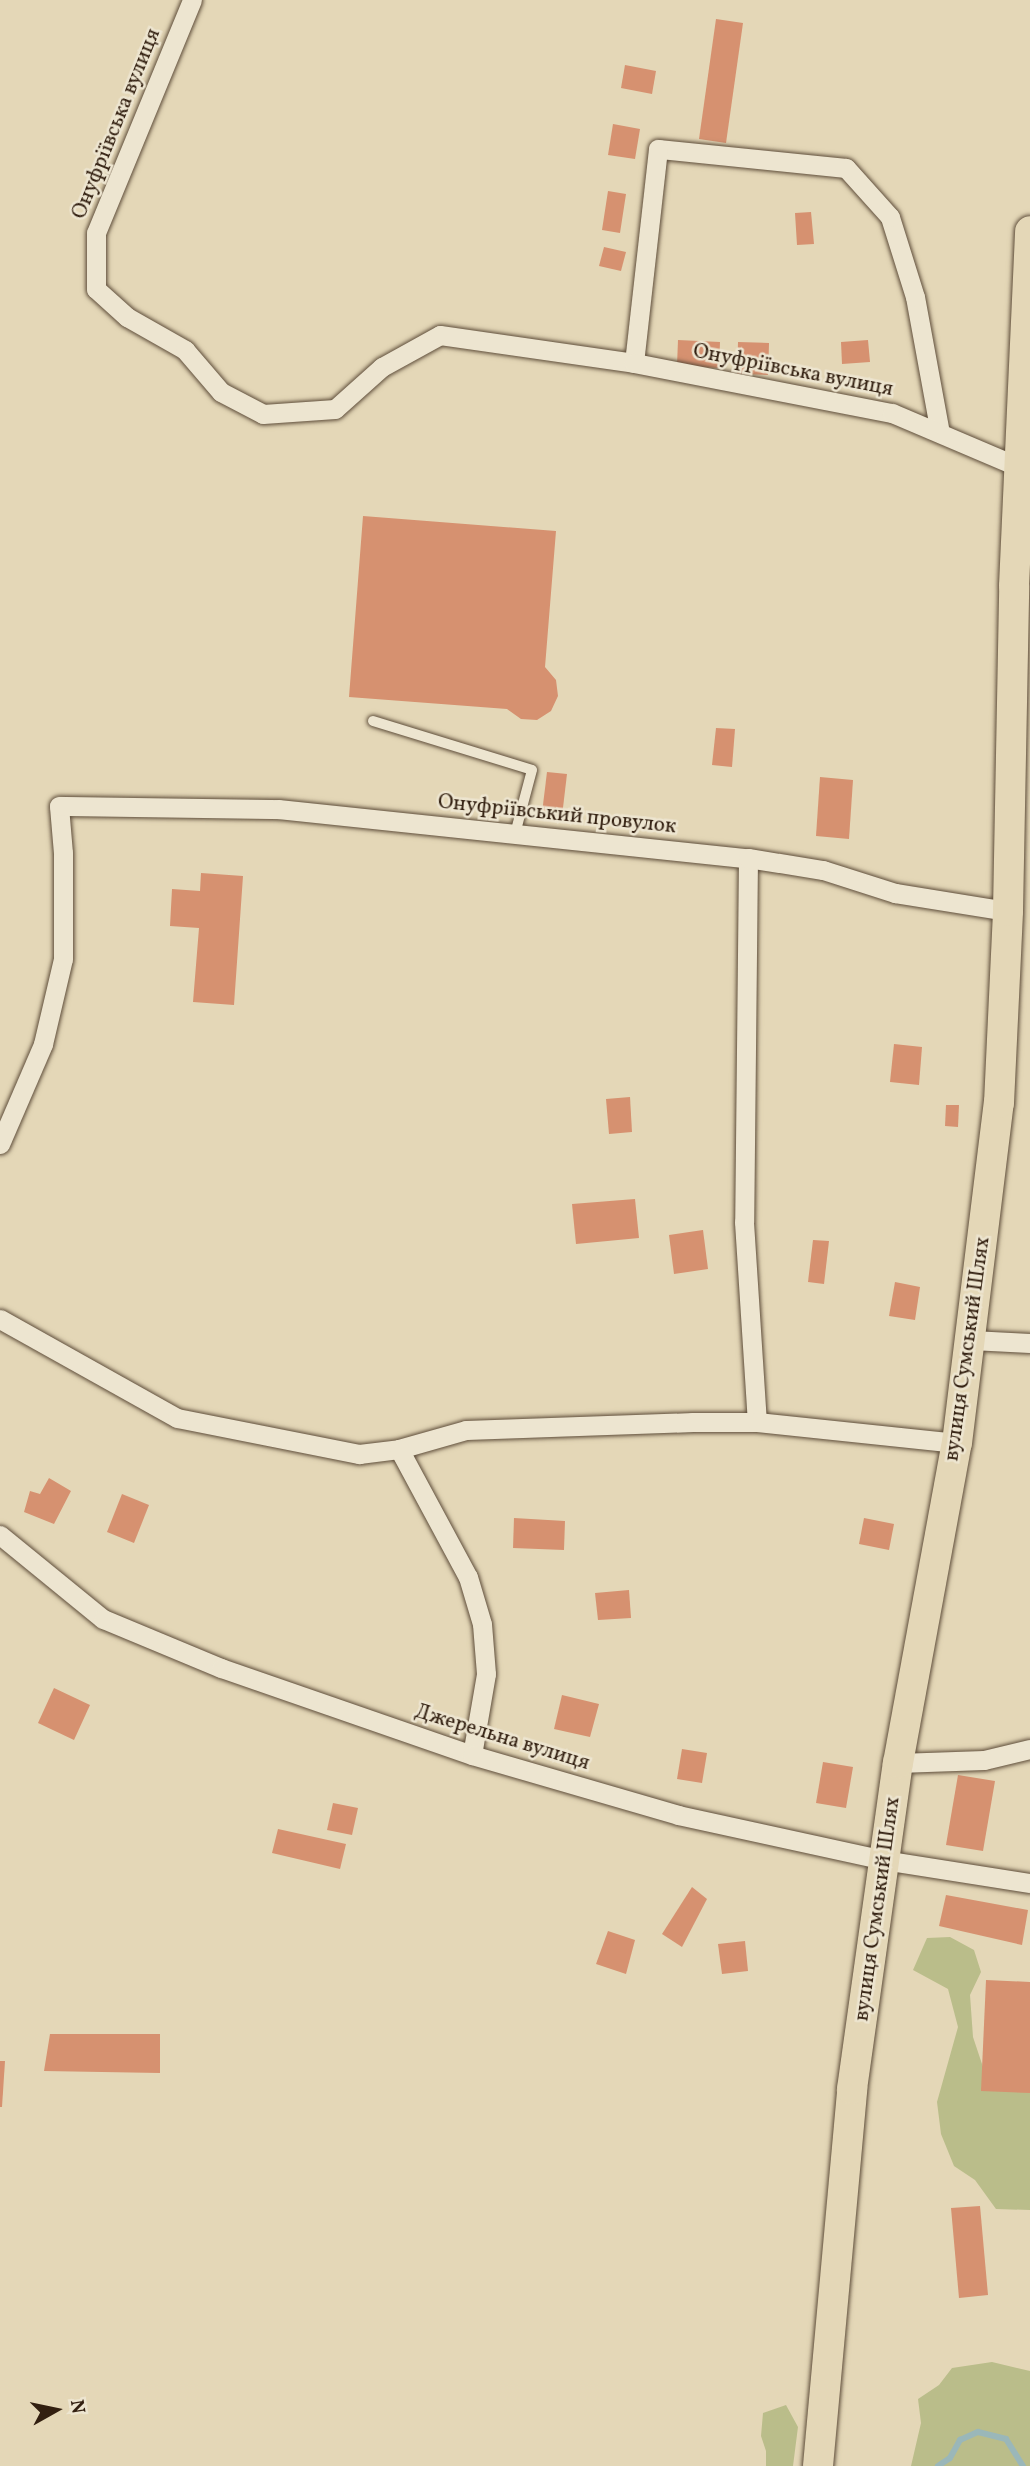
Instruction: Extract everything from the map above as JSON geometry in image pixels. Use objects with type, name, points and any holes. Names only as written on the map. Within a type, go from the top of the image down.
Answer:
[{"type":"main road","name":"вулиця Сумський Шлях","points":[[818,2463],[852,2089],[898,1763],[957,1443],[999,1103],[1008,911],[1020,865],[1022,583],[1019,467],[1030,231]]},
{"type":"street","name":"Онуфріївська вулиця","points":[[192,0],[96,233],[96,289],[127,317],[185,351],[221,391],[263,414],[335,409],[382,367],[440,335],[634,363],[892,413],[1019,467]]},
{"type":"street","points":[[634,363],[659,149],[846,168],[890,217],[915,297],[940,433]]},
{"type":"street","name":"Онуфріївський провулок","points":[[0,1144],[43,1044],[63,959],[63,853],[59,806],[278,809],[517,827],[823,870],[895,893],[1008,911]]},
{"type":"street","points":[[748,858],[744,1222],[757,1422]]},
{"type":"street","points":[[0,1319],[177,1418],[359,1454],[398,1449],[466,1430],[541,1425],[757,1422],[957,1443]]},
{"type":"street","points":[[971,1340],[1030,1343]]},
{"type":"street","points":[[398,1449],[468,1577],[482,1624],[486,1674],[472,1755]]},
{"type":"street","name":"Джерельна вулиця","points":[[0,1535],[103,1619],[221,1668],[472,1755],[678,1815],[884,1860],[1030,1883]]},
{"type":"street","points":[[898,1763],[984,1760],[1030,1749]]},
{"type":"lane","points":[[373,721],[532,770],[517,827]]},
{"type":"green space","points":[[950,1937],[974,1950],[981,1972],[970,1995],[973,2037],[986,2076],[1030,2080],[1030,2210],[996,2209],[975,2180],[954,2166],[941,2134],[937,2102],[958,2027],[948,1989],[913,1970],[927,1938]]},
{"type":"green space","points":[[992,2362],[1030,2371],[1030,2466],[911,2466],[921,2423],[918,2399],[939,2385],[952,2368]]},
{"type":"green space","points":[[786,2405],[798,2427],[793,2466],[766,2466],[766,2451],[761,2436],[763,2413]]},
{"type":"building","points":[[716,19],[743,23],[726,143],[699,139]]},
{"type":"building","points":[[625,65],[656,71],[652,94],[621,88]]},
{"type":"building","points":[[613,124],[640,129],[635,159],[608,155]]},
{"type":"building","points":[[608,191],[626,194],[620,233],[602,230]]},
{"type":"building","points":[[811,212],[814,244],[797,245],[795,213]]},
{"type":"building","points":[[604,247],[626,252],[621,271],[599,266]]},
{"type":"building","points":[[678,340],[720,342],[719,368],[677,366]]},
{"type":"building","points":[[868,340],[870,362],[842,364],[841,342]]},
{"type":"building","points":[[738,342],[769,343],[768,375],[737,374]]},
{"type":"building","points":[[363,516],[556,531],[545,667],[556,680],[558,696],[551,711],[537,720],[521,719],[507,709],[349,697]]},
{"type":"building","points":[[716,728],[735,729],[732,767],[712,765]]},
{"type":"building","points":[[547,772],[567,774],[562,816],[542,813]]},
{"type":"building","points":[[820,777],[853,780],[849,839],[816,836]]},
{"type":"building","points":[[201,873],[243,876],[234,1005],[193,1002],[199,928],[170,926],[172,889],[200,891]]},
{"type":"building","points":[[894,1044],[922,1047],[919,1085],[890,1082]]},
{"type":"building","points":[[630,1097],[632,1132],[609,1134],[606,1099]]},
{"type":"building","points":[[946,1105],[959,1105],[958,1127],[945,1126]]},
{"type":"building","points":[[635,1199],[639,1238],[576,1244],[572,1204]]},
{"type":"building","points":[[703,1230],[708,1269],[674,1274],[669,1235]]},
{"type":"building","points":[[813,1240],[829,1241],[824,1284],[808,1282]]},
{"type":"building","points":[[895,1282],[920,1287],[915,1320],[889,1316]]},
{"type":"building","points":[[49,1478],[71,1491],[54,1524],[24,1512],[30,1491],[40,1494]]},
{"type":"building","points":[[122,1494],[149,1505],[134,1543],[107,1532]]},
{"type":"building","points":[[514,1518],[565,1521],[564,1550],[513,1548]]},
{"type":"building","points":[[864,1518],[894,1524],[889,1550],[859,1544]]},
{"type":"building","points":[[629,1590],[631,1618],[598,1620],[595,1593]]},
{"type":"building","points":[[54,1688],[90,1705],[74,1740],[38,1723]]},
{"type":"building","points":[[562,1695],[599,1704],[590,1737],[554,1729]]},
{"type":"building","points":[[682,1749],[707,1753],[702,1783],[677,1779]]},
{"type":"building","points":[[823,1762],[853,1767],[846,1808],[816,1803]]},
{"type":"building","points":[[958,1775],[995,1781],[983,1851],[946,1845]]},
{"type":"building","points":[[333,1803],[358,1808],[352,1835],[327,1830]]},
{"type":"building","points":[[278,1829],[346,1844],[340,1869],[272,1853]]},
{"type":"building","points":[[692,1887],[707,1899],[682,1947],[662,1934]]},
{"type":"building","points":[[946,1895],[1028,1910],[1022,1945],[939,1926]]},
{"type":"building","points":[[608,1931],[635,1940],[626,1974],[596,1964]]},
{"type":"building","points":[[745,1941],[748,1971],[722,1974],[718,1944]]},
{"type":"building","points":[[986,1980],[1030,1982],[1030,2093],[981,2091]]},
{"type":"building","points":[[50,2034],[160,2034],[160,2073],[44,2071]]},
{"type":"building","points":[[0,2061],[5,2061],[2,2107],[0,2107]]},
{"type":"building","points":[[980,2206],[988,2295],[959,2298],[951,2208]]},
{"type":"waterway","points":[[938,2466],[950,2458],[960,2440],[978,2432],[1006,2439],[1023,2466]]}]
